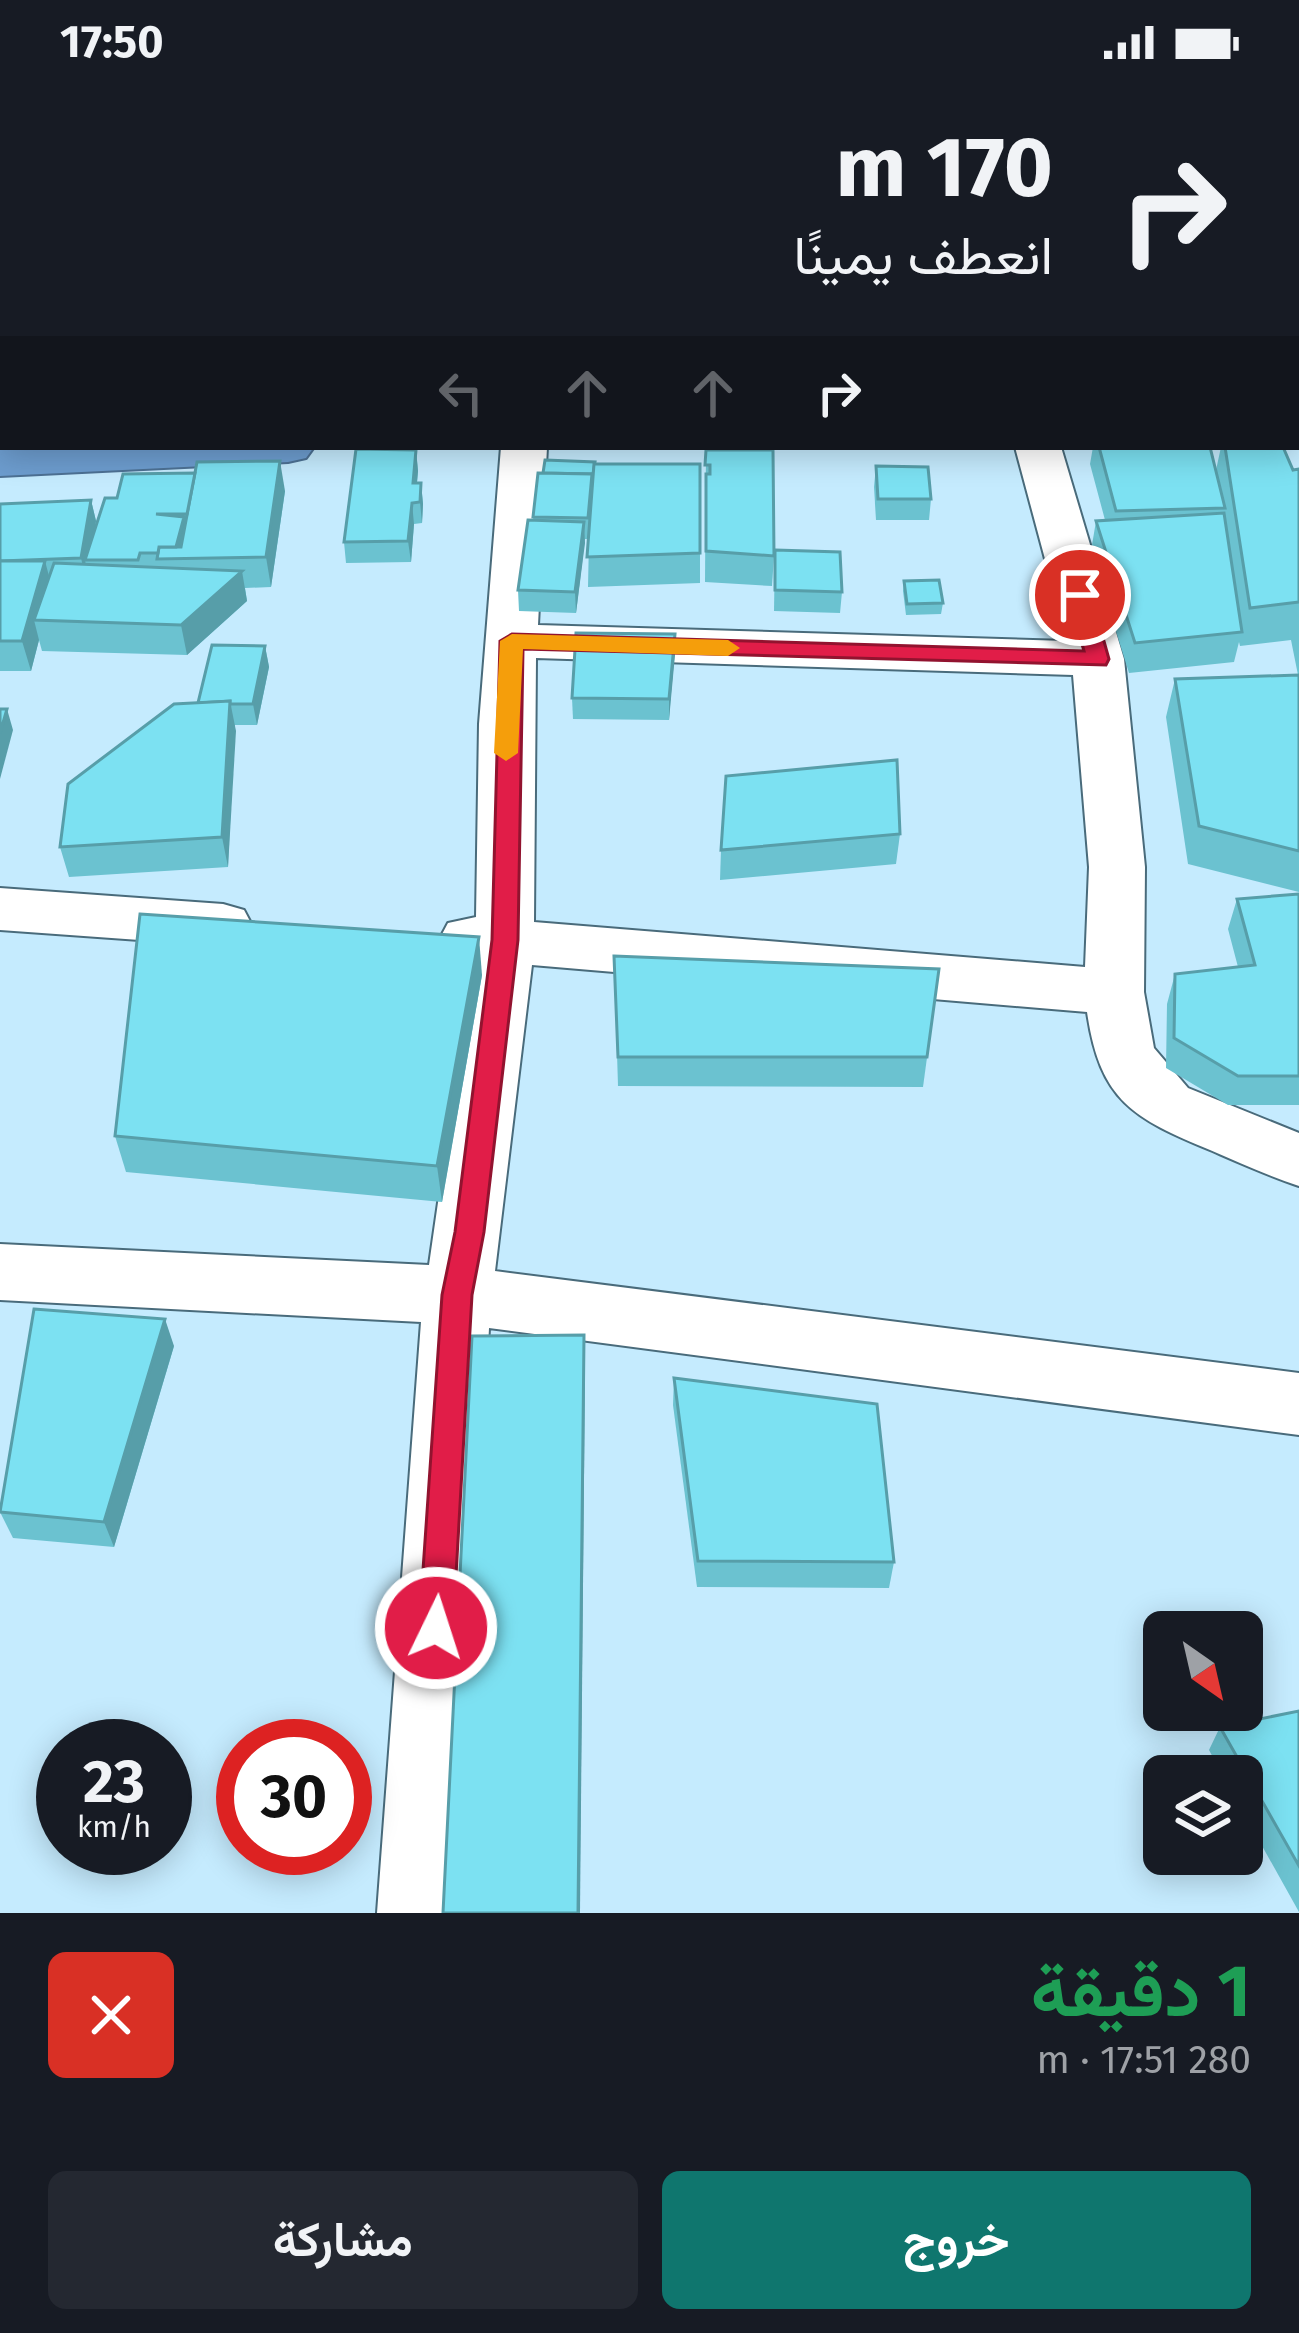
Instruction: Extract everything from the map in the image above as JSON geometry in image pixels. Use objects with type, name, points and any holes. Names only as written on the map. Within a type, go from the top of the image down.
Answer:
[{"type":"highway","points":[[0,461],[226,450]]},
{"type":"street","points":[[418,1913],[457,1295],[470,1232],[505,940],[512,641],[524,450]]},
{"type":"street","points":[[1039,450],[1098,659],[1117,867],[1114,992],[1123,1049],[1139,1079],[1166,1105],[1299,1160]]},
{"type":"street","points":[[512,641],[1098,659]]},
{"type":"street","points":[[0,909],[283,928]]},
{"type":"street","points":[[416,935],[1114,992]]},
{"type":"street","points":[[0,1272],[457,1295],[1299,1404]]},
{"type":"building","points":[[356,450],[416,450],[413,483],[421,483],[420,502],[412,503],[408,541],[344,542]]},
{"type":"building","points":[[706,450],[773,450],[774,556],[706,551],[710,465],[705,465]]},
{"type":"building","points":[[1100,450],[1211,450],[1225,508],[1116,511]]},
{"type":"building","points":[[1225,450],[1284,450],[1293,470],[1299,469],[1299,602],[1250,608]]},
{"type":"building","points":[[545,460],[595,462],[592,480],[592,474],[543,473]]},
{"type":"building","points":[[280,461],[266,557],[157,559],[159,547],[181,547],[197,462]]},
{"type":"building","points":[[594,464],[700,464],[700,553],[587,557]]},
{"type":"building","points":[[876,466],[928,467],[931,499],[878,499]]},
{"type":"building","points":[[195,473],[187,514],[156,514],[184,517],[176,547],[140,553],[138,560],[85,560],[105,498],[117,498],[123,474]]},
{"type":"building","points":[[538,473],[592,474],[588,518],[533,517]]},
{"type":"building","points":[[91,500],[81,558],[0,561],[0,504]]},
{"type":"building","points":[[1224,513],[1242,632],[1135,643],[1096,521]]},
{"type":"building","points":[[528,520],[584,522],[575,592],[518,590]]},
{"type":"building","points":[[775,550],[840,552],[842,592],[775,590]]},
{"type":"building","points":[[0,561],[45,561],[22,641],[0,641]]},
{"type":"building","points":[[54,563],[242,571],[181,625],[34,620]]},
{"type":"building","points":[[939,580],[943,603],[907,604],[904,581]]},
{"type":"building","points":[[576,633],[675,634],[669,699],[572,698]]},
{"type":"building","points":[[212,645],[265,646],[253,704],[198,703]]},
{"type":"building","points":[[1299,675],[1299,851],[1199,826],[1175,679]]},
{"type":"building","points":[[230,701],[222,837],[60,847],[68,784],[174,704]]},
{"type":"building","points":[[897,760],[900,834],[721,850],[726,776]]},
{"type":"building","points":[[1299,894],[1299,1076],[1238,1076],[1174,1038],[1175,974],[1255,965],[1237,899]]},
{"type":"building","points":[[140,914],[479,937],[437,1166],[115,1136]]},
{"type":"building","points":[[614,956],[939,969],[927,1057],[618,1057]]},
{"type":"building","points":[[34,1309],[165,1319],[104,1522],[0,1512]]},
{"type":"building","points":[[584,1335],[578,1913],[443,1913],[472,1336]]},
{"type":"building","points":[[674,1378],[877,1404],[894,1562],[698,1561]]},
{"type":"building","points":[[1299,1711],[1299,1866],[1263,1803],[1263,1755],[1236,1755],[1222,1731],[1263,1731],[1263,1718]]},
{"type":"slow traffic","points":[[506,753],[512,641],[728,648]]},
{"type":"route","points":[[436,1628],[457,1295],[470,1232],[505,940],[506,724],[512,641],[1098,659],[1080,595]]}]
